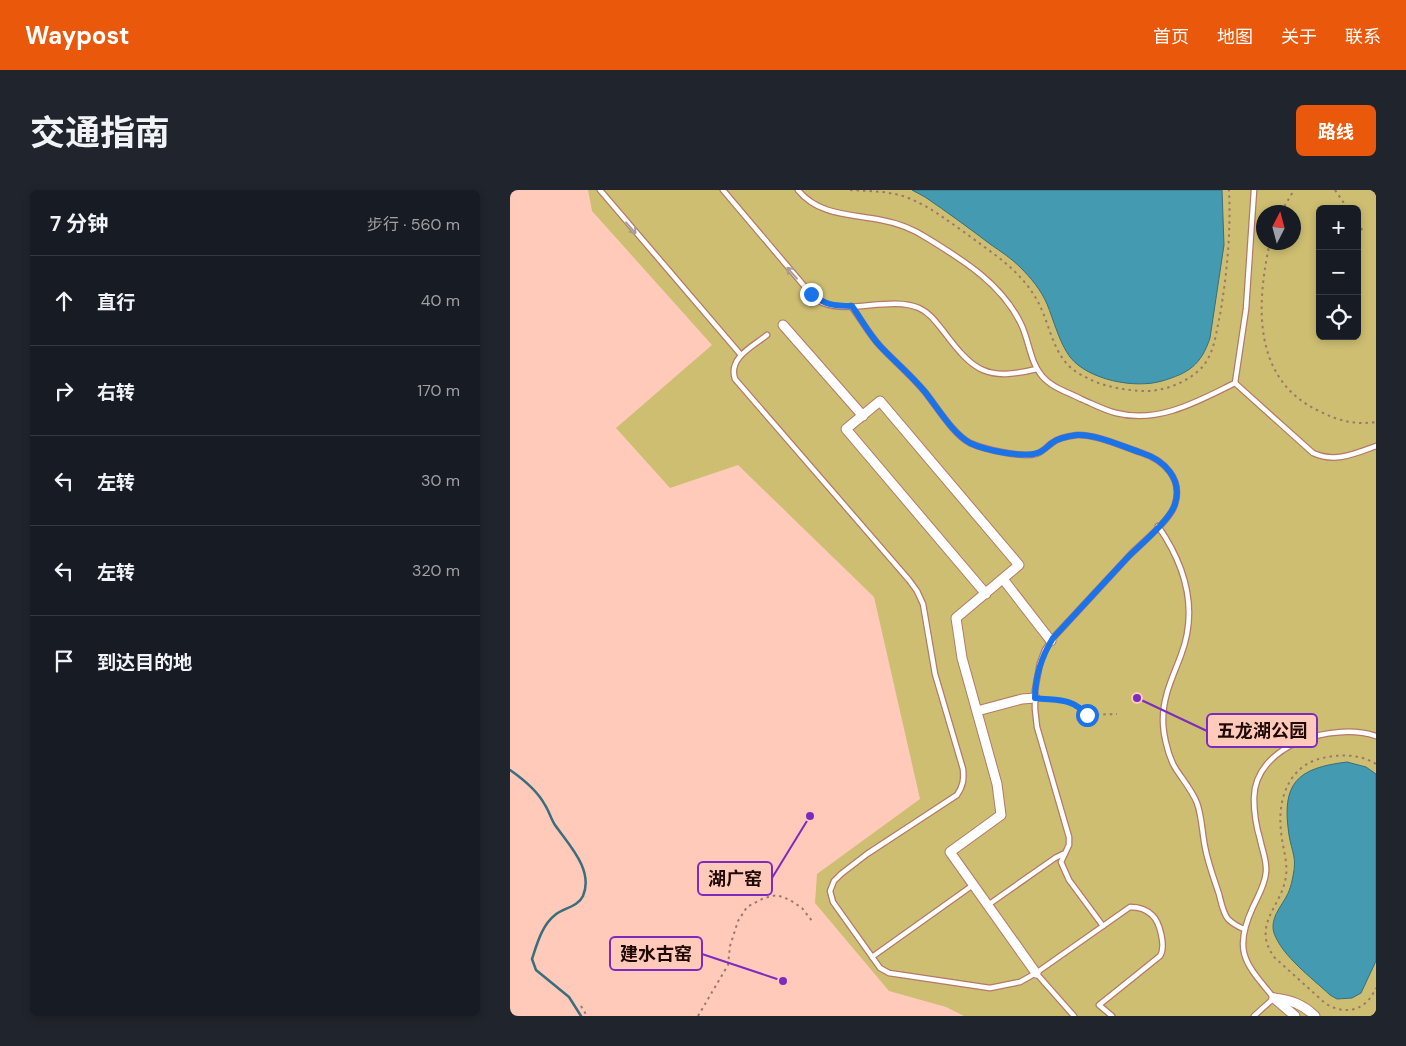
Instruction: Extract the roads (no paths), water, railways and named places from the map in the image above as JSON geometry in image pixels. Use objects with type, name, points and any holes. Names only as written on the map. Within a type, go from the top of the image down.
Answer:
[{"type":"street","points":[[783,325],[863,416]]},
{"type":"street","points":[[986,594],[846,430],[880,401],[1020,566],[1003,579],[986,594],[956,618],[962,658],[997,784],[1001,815],[950,852],[1036,973]]},
{"type":"street","points":[[1003,579],[1051,641]]},
{"type":"street","points":[[977,711],[1022,699],[1035,698]]},
{"type":"street","points":[[1274,998],[1295,1016]]},
{"type":"street","points":[[1274,998],[1296,1002],[1304,1006],[1315,1016]]},
{"type":"lane","points":[[600,190],[741,355]]},
{"type":"lane","points":[[723,190],[811,294],[822,303],[836,306],[904,304],[918,308],[933,318],[968,361],[988,373],[999,375],[1014,374],[1038,369]]},
{"type":"lane","points":[[798,190],[813,204],[829,211],[886,221],[911,229],[978,272],[999,292],[1015,313],[1043,378],[1053,386],[1106,410],[1137,416],[1154,415],[1184,407],[1235,383]]},
{"type":"lane","points":[[1235,383],[1246,309],[1254,190]]},
{"type":"lane","points":[[852,306],[879,344],[924,390],[957,432],[969,442],[990,449],[1035,454],[1042,451],[1053,441],[1078,435],[1093,437],[1161,461],[1175,482],[1177,494],[1172,513],[1051,641],[1040,663],[1035,698],[1037,727],[1069,837],[1069,845],[1061,862],[1069,880],[1103,926]]},
{"type":"lane","points":[[767,335],[741,355],[734,363],[733,372],[735,379],[917,591],[923,604],[935,674],[963,769],[964,780],[962,788],[957,795],[866,854],[841,874],[834,881],[830,891],[832,902],[880,968],[889,974],[978,987],[1006,986],[1020,982],[1036,973],[1130,907],[1140,908],[1149,912],[1156,919],[1164,945],[1163,950],[1160,956],[1099,1005],[1112,1016]]},
{"type":"lane","points":[[1235,383],[1313,453],[1327,458],[1340,458],[1376,446]]},
{"type":"lane","points":[[1158,526],[1171,545],[1182,569],[1189,608],[1187,634],[1182,654],[1169,681],[1164,701],[1163,721],[1167,744],[1173,763],[1189,787],[1197,804],[1205,848],[1223,908],[1228,919],[1244,929]]},
{"type":"lane","points":[[1254,1016],[1274,998],[1246,962],[1242,947],[1244,929],[1263,886],[1266,872],[1264,854],[1257,828],[1254,798],[1257,779],[1264,768],[1279,753],[1297,743],[1318,736],[1349,731],[1376,736]]},
{"type":"lane","points":[[988,905],[1054,858],[1064,854]]},
{"type":"lane","points":[[872,956],[974,885]]},
{"type":"lane","points":[[1036,973],[1074,1016]]},
{"type":"water","points":[[912,190],[1222,190],[1224,245],[1210,338],[1202,355],[1193,367],[1180,375],[1151,383],[1139,384],[1113,381],[1088,372],[1078,365],[1066,351],[1045,299],[1024,271],[958,220]]},
{"type":"water","points":[[1347,762],[1366,767],[1376,774],[1376,961],[1361,993],[1352,998],[1337,999],[1330,995],[1290,958],[1278,942],[1273,927],[1275,916],[1290,889],[1294,870],[1287,817],[1291,791],[1296,781],[1305,774],[1330,765]]},
{"type":"waterway","points":[[510,770],[538,794],[555,825],[573,849],[583,867],[586,886],[581,900],[550,919],[541,935],[532,959],[536,970],[569,997],[581,1016]]},
{"type":"place","name":"五龙湖公园","points":[[1137,698]]},
{"type":"place","name":"湖广窑","points":[[810,816]]},
{"type":"place","name":"建水古窑","points":[[783,981]]}]
